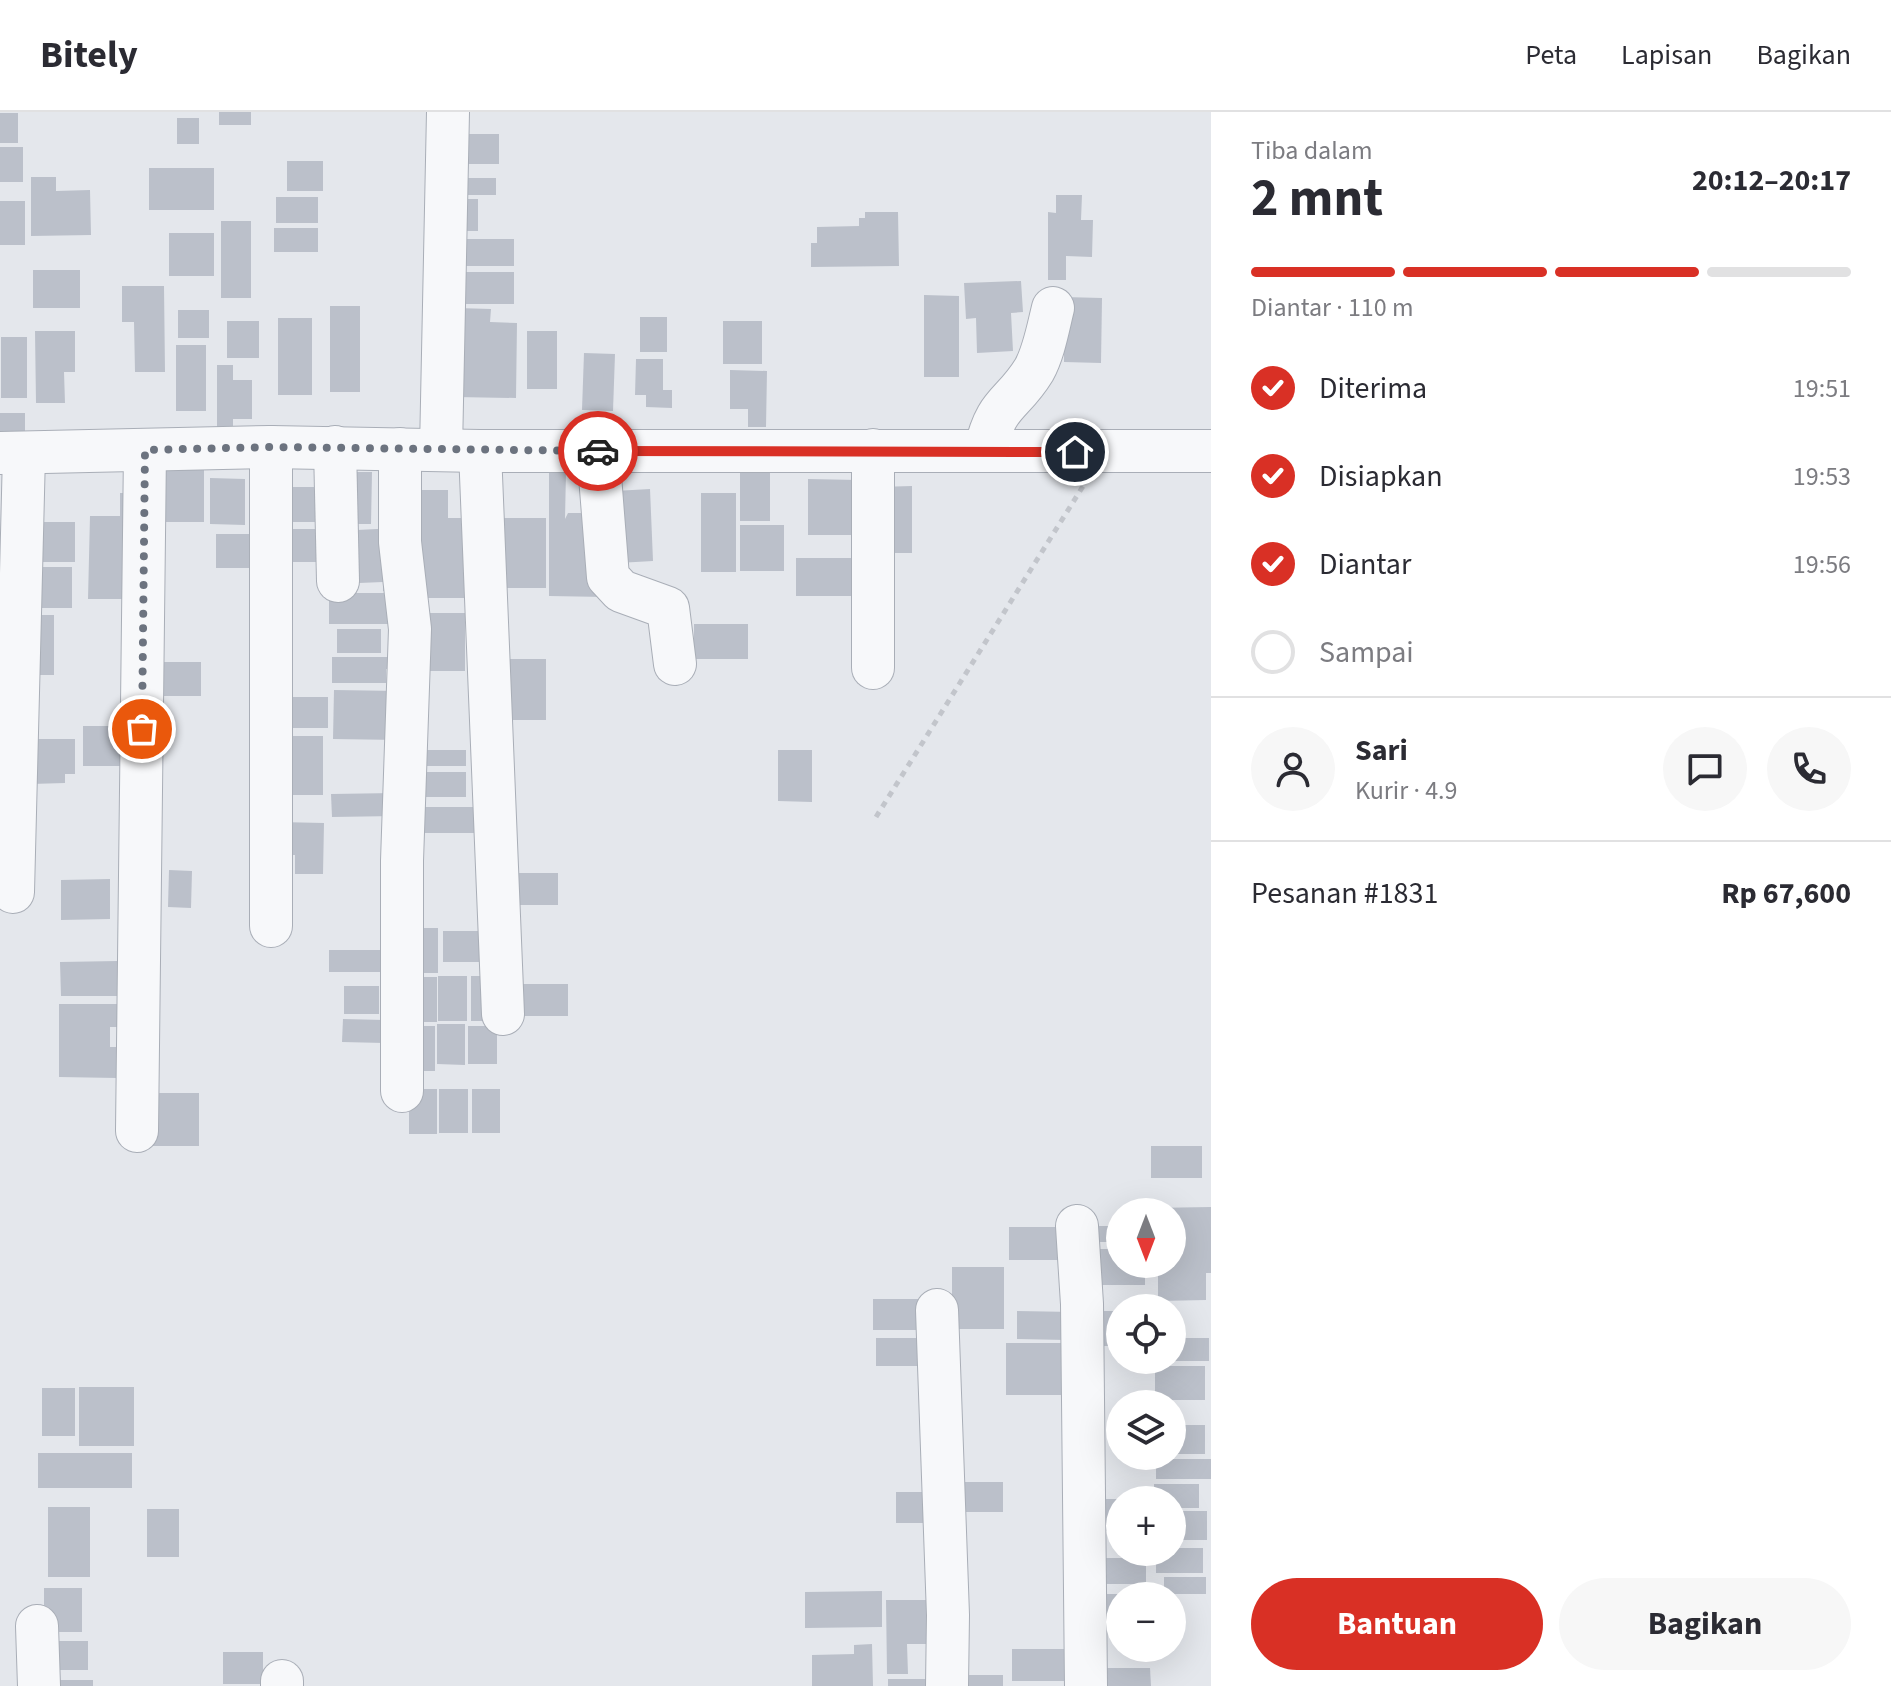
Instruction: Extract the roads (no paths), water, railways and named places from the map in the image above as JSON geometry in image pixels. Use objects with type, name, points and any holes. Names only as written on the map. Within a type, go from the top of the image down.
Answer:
[{"type":"street","points":[[448,112],[460,450],[503,1014]]},
{"type":"street","points":[[985,451],[990,427],[1001,406],[1034,369],[1053,308]]},
{"type":"street","points":[[13,892],[12,454],[271,447],[598,451],[1211,451]]},
{"type":"street","points":[[271,447],[271,926]]},
{"type":"street","points":[[335,447],[338,581]]},
{"type":"street","points":[[400,449],[400,542],[410,629],[402,861],[402,1091]]},
{"type":"street","points":[[137,1131],[145,450]]},
{"type":"street","points":[[873,450],[873,668]]},
{"type":"street","points":[[598,451],[608,577],[621,591],[668,608],[675,664]]},
{"type":"street","points":[[1077,1226],[1082,1304],[1086,1686]]},
{"type":"street","points":[[937,1310],[947,1686]]},
{"type":"street","points":[[37,1626],[39,1686]]}]
